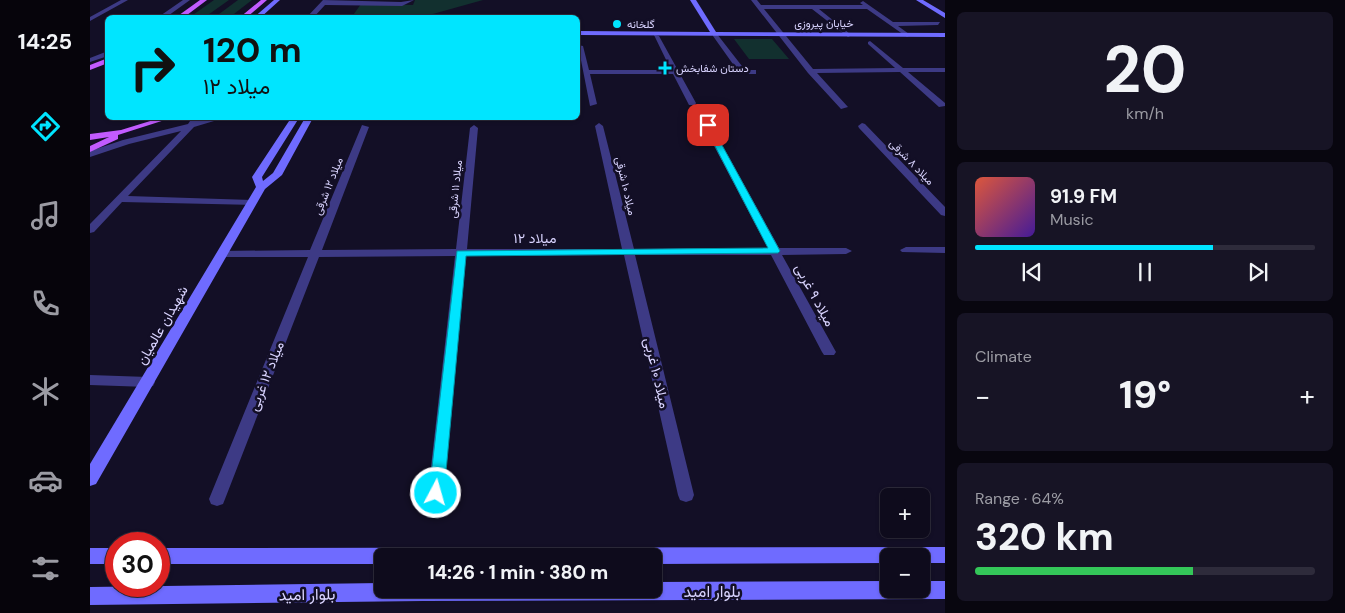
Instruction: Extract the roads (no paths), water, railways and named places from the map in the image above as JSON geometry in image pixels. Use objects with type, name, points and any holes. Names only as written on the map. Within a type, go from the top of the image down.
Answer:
[{"type":"main road","points":[[182,15],[204,0]]},
{"type":"main road","points":[[246,15],[264,0]]},
{"type":"main road","points":[[90,68],[105,61]]},
{"type":"main road","points":[[90,72],[105,70]]},
{"type":"main road","points":[[90,137],[122,132],[161,120]]},
{"type":"main road","points":[[90,149],[144,125]]},
{"type":"street","points":[[90,18],[125,0]]},
{"type":"street","points":[[164,15],[187,0]]},
{"type":"street","points":[[260,15],[277,0]]},
{"type":"street","points":[[312,15],[325,2],[402,4],[411,0]]},
{"type":"street","points":[[693,0],[743,72],[753,72],[724,34]]},
{"type":"street","points":[[754,0],[811,71],[844,107]]},
{"type":"street","points":[[804,0],[848,35]]},
{"type":"street","points":[[858,0],[910,34],[945,28]]},
{"type":"street","points":[[919,0],[945,17]]},
{"type":"street","points":[[760,7],[868,7]]},
{"type":"street","points":[[892,24],[938,23]]},
{"type":"street","name":"خیابان پیروزی","points":[[580,33],[945,35]]},
{"type":"street","name":"خیابان پیروزی","points":[[580,37],[703,34]]},
{"type":"street","points":[[656,36],[692,103]]},
{"type":"street","points":[[870,43],[942,105]]},
{"type":"street","points":[[580,46],[593,104]]},
{"type":"street","points":[[90,60],[105,54]]},
{"type":"street","points":[[811,71],[945,70]]},
{"type":"street","points":[[586,72],[676,72]]},
{"type":"street","points":[[90,154],[126,142],[209,120]]},
{"type":"street","points":[[292,120],[257,177],[261,187],[277,175],[308,120]]},
{"type":"street","points":[[90,230],[193,123]]},
{"type":"street","name":"میلاد ۹ غربی","points":[[708,125],[829,352]]},
{"type":"street","name":"میلاد ۱۰ شرقی","points":[[599,126],[629,252]]},
{"type":"street","name":"میلاد ۸ شرقی","points":[[862,126],[945,213]]},
{"type":"street","name":"میلاد ۱۲ شرقی","points":[[315,254],[365,127]]},
{"type":"street","name":"میلاد ۱۱ شرقی","points":[[436,493],[474,128]]},
{"type":"street","name":"شهیدان عالمیان","points":[[90,480],[261,187]]},
{"type":"street","points":[[120,199],[252,203]]},
{"type":"street","points":[[906,250],[945,250]]},
{"type":"street","name":"میلاد ۱۲","points":[[223,254],[846,251]]},
{"type":"street","name":"میلاد ۱۰ غربی","points":[[629,252],[686,495]]},
{"type":"street","name":"میلاد ۱۲ غربی","points":[[217,499],[315,254]]},
{"type":"street","points":[[90,380],[148,382]]},
{"type":"street","points":[[170,556],[945,555]]},
{"type":"street","points":[[90,556],[105,556]]},
{"type":"street","name":"بلوار امید","points":[[90,596],[423,592],[945,590]]},
{"type":"place","name":"گلخانه","points":[[617,24]]},
{"type":"place","name":"دستان شفابخش","points":[[665,68]]}]
